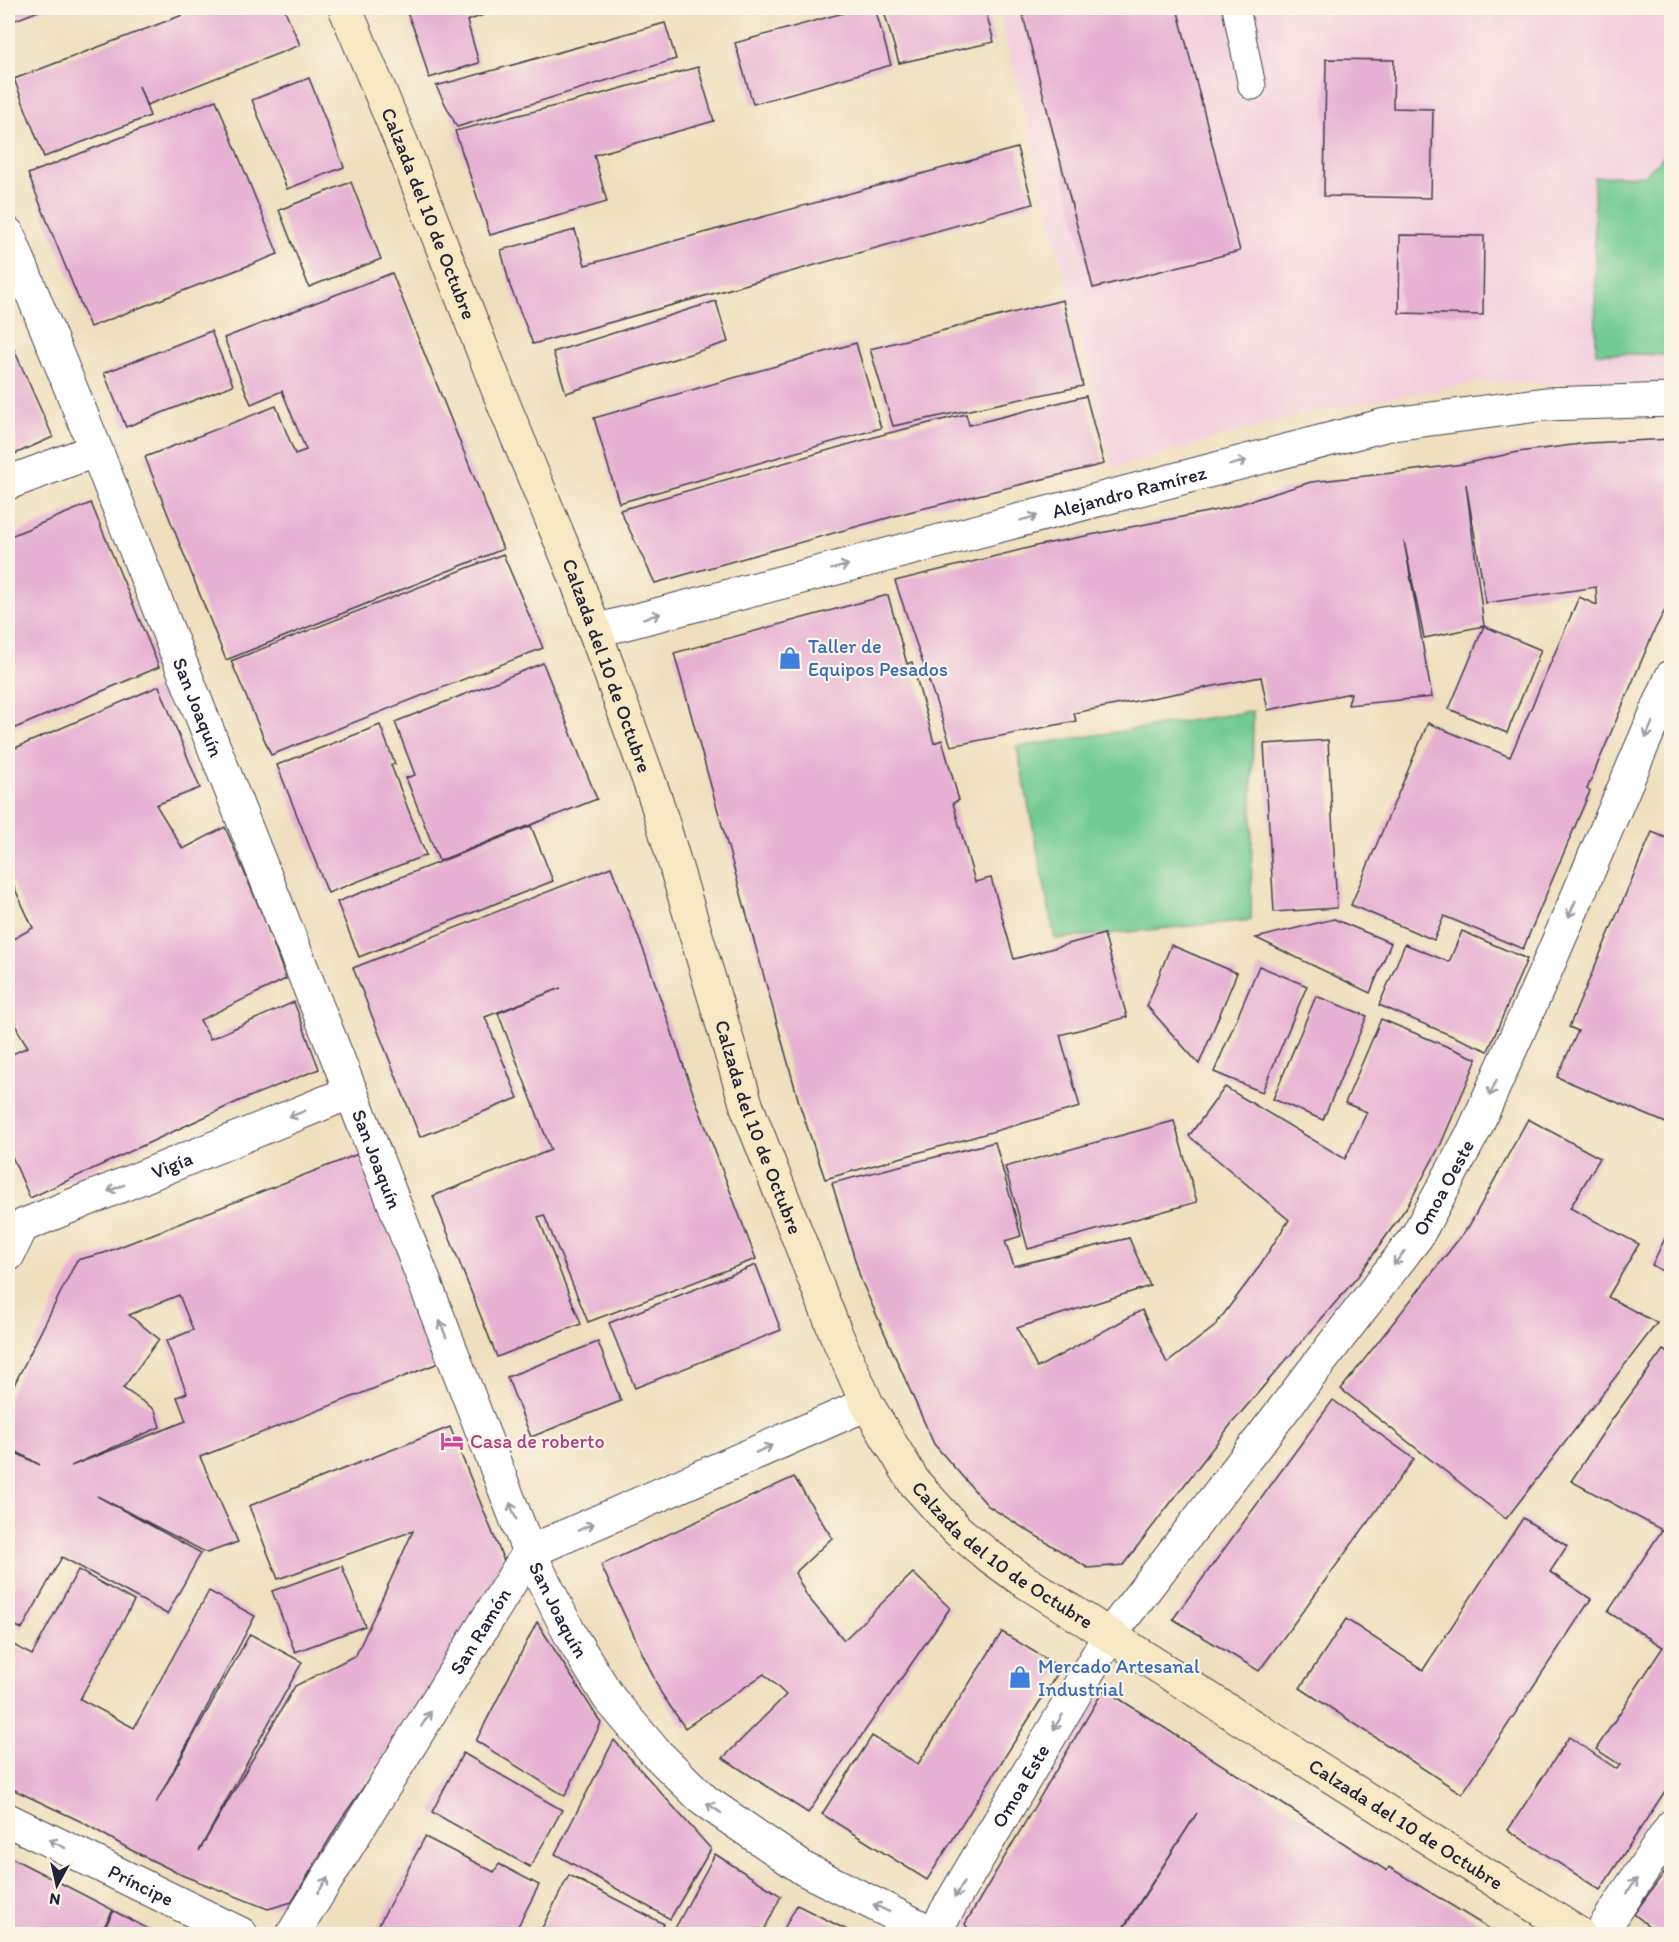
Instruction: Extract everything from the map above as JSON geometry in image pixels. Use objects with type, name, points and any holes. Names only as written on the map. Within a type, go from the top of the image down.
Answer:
[{"type":"main road","name":"Calzada del 10 de Octubre","points":[[345,8],[575,576],[656,800],[747,1107],[836,1334],[867,1404],[914,1482],[957,1530],[1018,1577],[1579,1935]]},
{"type":"street","name":"San Joaquín","points":[[8,234],[351,1092],[529,1552],[573,1638],[609,1698],[655,1752],[705,1801],[804,1869],[934,1934]]},
{"type":"street","name":"Alejandro Ramírez","points":[[595,631],[1385,425],[1545,404],[1671,400]]},
{"type":"street","points":[[8,483],[96,450]]},
{"type":"street","name":"Omoa Oeste","points":[[1109,1635],[1417,1236],[1479,1120],[1546,970],[1671,676]]},
{"type":"street","name":"Vigía","points":[[8,1255],[15,1222],[351,1092]]},
{"type":"street","points":[[529,1552],[867,1404]]},
{"type":"street","name":"San Ramón","points":[[293,1935],[529,1552]]},
{"type":"street","name":"Omoa Este","points":[[934,1934],[1109,1635]]},
{"type":"street","name":"Príncipe","points":[[8,1821],[242,1935]]},
{"type":"street","points":[[1600,1935],[1671,1826]]},
{"type":"lane","points":[[1236,8],[1252,86]]},
{"type":"shaded area","points":[[998,8],[1671,8],[1671,385],[1481,382],[1303,414],[1112,469]]},
{"type":"green space","points":[[1671,149],[1671,355],[1596,353],[1594,177],[1645,175]]},
{"type":"green space","points":[[1253,711],[1251,920],[1055,939],[1017,747]]},
{"type":"building","points":[[8,8],[46,8],[8,23]]},
{"type":"building","points":[[201,8],[284,8],[300,45],[147,105],[139,86],[150,116],[44,157],[14,79]]},
{"type":"building","points":[[405,8],[502,8],[467,21],[479,63],[429,78],[418,39]]},
{"type":"building","points":[[861,8],[875,8],[891,65],[753,104],[735,43]]},
{"type":"building","points":[[883,8],[985,8],[994,42],[899,63]]},
{"type":"building","points":[[1021,8],[1177,8],[1240,251],[1093,288]]},
{"type":"building","points":[[665,23],[676,59],[457,127],[436,86]]},
{"type":"building","points":[[1326,59],[1394,60],[1393,108],[1433,109],[1431,198],[1324,196]]},
{"type":"building","points":[[698,67],[714,121],[594,155],[607,202],[490,235],[455,131]]},
{"type":"building","points":[[309,78],[344,167],[287,189],[252,100]]},
{"type":"building","points":[[216,100],[278,254],[90,327],[28,174]]},
{"type":"building","points":[[1017,148],[1033,204],[533,344],[510,286],[501,250],[575,230],[585,265]]},
{"type":"building","points":[[351,182],[381,259],[309,287],[279,210]]},
{"type":"building","points":[[1400,235],[1484,236],[1483,315],[1399,313]]},
{"type":"building","points":[[392,273],[503,549],[226,660],[145,457],[276,406],[295,454],[306,450],[282,391],[251,404],[224,338]]},
{"type":"building","points":[[1063,300],[1083,386],[893,426],[870,349]]},
{"type":"building","points":[[716,301],[728,342],[566,393],[553,352]]},
{"type":"building","points":[[211,331],[233,385],[126,427],[104,373]]},
{"type":"building","points":[[856,343],[881,428],[619,503],[594,418]]},
{"type":"building","points":[[12,345],[53,437],[8,457],[8,347]]},
{"type":"building","points":[[1086,396],[1104,464],[909,512],[655,583],[620,510],[885,434],[966,414],[969,425]]},
{"type":"building","points":[[1671,439],[1671,599],[1655,629],[1587,789],[1590,791],[1523,949],[1444,916],[1434,940],[1351,905],[1428,723],[1510,757],[1579,597],[1597,605],[1596,587],[1486,603],[1466,484],[1484,626],[1424,638],[1404,541],[1432,697],[1348,705],[1351,693],[1268,710],[1261,677],[1074,713],[1076,721],[951,746],[895,581],[1040,545],[1227,508],[1311,482],[1463,464],[1518,452],[1588,443]]},
{"type":"building","points":[[91,503],[159,667],[8,731],[8,537]]},
{"type":"building","points":[[503,554],[543,648],[271,755],[231,661]]},
{"type":"building","points":[[888,595],[907,664],[912,662],[934,743],[942,740],[959,800],[953,803],[975,882],[991,878],[1014,959],[1104,934],[1127,1017],[1060,1035],[1080,1107],[825,1179],[800,1106],[674,653]]},
{"type":"building","points":[[1484,626],[1541,650],[1507,733],[1449,709]]},
{"type":"building","points":[[543,663],[597,799],[439,861],[406,778],[415,775],[395,722]]},
{"type":"building","points":[[159,686],[200,788],[156,805],[183,849],[225,827],[265,921],[286,979],[200,1020],[210,1039],[294,1002],[319,1069],[239,1101],[30,1198],[8,1147],[8,1056],[28,1047],[18,1031],[8,1001],[8,942],[33,928],[8,874],[8,751]]},
{"type":"building","points":[[380,725],[395,764],[391,765],[426,855],[328,893],[277,765]]},
{"type":"building","points":[[1328,740],[1337,908],[1274,912],[1264,744]]},
{"type":"building","points":[[531,826],[553,881],[359,957],[337,902]]},
{"type":"building","points":[[1652,832],[1671,840],[1671,1125],[1557,1077],[1578,1031],[1569,1027]]},
{"type":"building","points":[[611,867],[756,1259],[588,1322],[544,1215],[538,1217],[581,1324],[497,1357],[433,1196],[551,1150],[498,1013],[561,988],[485,1017],[518,1098],[420,1137],[353,968]]},
{"type":"building","points":[[1334,919],[1391,943],[1370,993],[1256,938]]},
{"type":"building","points":[[1462,931],[1527,959],[1488,1051],[1379,1005],[1405,944],[1449,962]]},
{"type":"building","points":[[1171,945],[1237,973],[1199,1064],[1147,1006]]},
{"type":"building","points":[[1259,966],[1307,986],[1262,1092],[1214,1072]]},
{"type":"building","points":[[1316,996],[1367,1016],[1323,1120],[1273,1099]]},
{"type":"building","points":[[1381,1019],[1477,1059],[1441,1144],[1408,1205],[1359,1275],[1232,1423],[1123,1565],[1088,1568],[988,1506],[934,1444],[861,1280],[832,1183],[995,1142],[1021,1236],[1005,1241],[1014,1266],[1129,1238],[1150,1286],[1017,1328],[1037,1368],[1142,1310],[1167,1363],[1214,1327],[1256,1271],[1289,1220],[1189,1136],[1225,1087],[1345,1159],[1367,1112],[1345,1103]]},
{"type":"building","points":[[1528,1119],[1600,1158],[1570,1208],[1639,1244],[1608,1297],[1657,1323],[1506,1519],[1341,1389],[1469,1226]]},
{"type":"building","points":[[1174,1121],[1197,1202],[1028,1249],[1005,1167]]},
{"type":"building","points":[[358,1154],[441,1362],[200,1457],[238,1542],[207,1553],[97,1496],[201,1553],[167,1614],[62,1557],[22,1629],[8,1622],[8,1449],[40,1465],[8,1447],[8,1397],[77,1260],[104,1253]],"holes":[[[179,1295],[193,1330],[166,1341],[187,1393],[177,1397],[186,1421],[71,1466],[160,1427],[155,1410],[123,1388],[159,1339],[129,1315]]]},
{"type":"building","points":[[1671,1226],[1671,1276],[1652,1265]]},
{"type":"building","points":[[756,1265],[781,1330],[635,1388],[609,1323]]},
{"type":"building","points":[[598,1342],[621,1401],[531,1437],[507,1377]]},
{"type":"building","points":[[1663,1350],[1671,1354],[1671,1782],[1600,1890],[1508,1830],[1569,1737],[1617,1769],[1620,1765],[1596,1749],[1663,1647],[1608,1612],[1662,1530],[1571,1481]]},
{"type":"building","points":[[1333,1400],[1414,1459],[1259,1671],[1173,1619]]},
{"type":"building","points":[[450,1427],[510,1576],[342,1818],[292,1902],[268,1909],[184,1876],[131,1850],[82,1822],[8,1787],[8,1642],[32,1655],[78,1570],[134,1601],[80,1699],[134,1728],[209,1591],[255,1616],[156,1803],[250,1634],[302,1662],[199,1851],[295,1686],[356,1655],[413,1531],[278,1579],[249,1506]]},
{"type":"building","points":[[794,1477],[832,1538],[795,1573],[807,1596],[844,1640],[913,1573],[950,1608],[808,1813],[723,1758],[786,1695],[764,1674],[685,1728],[661,1693],[601,1565]]},
{"type":"building","points":[[1523,1518],[1567,1546],[1550,1572],[1591,1599],[1462,1794],[1300,1688],[1346,1619],[1423,1670]]},
{"type":"building","points":[[342,1566],[365,1626],[295,1652],[272,1591]]},
{"type":"building","points":[[537,1622],[601,1723],[565,1796],[476,1741]]},
{"type":"building","points":[[1002,1632],[1061,1668],[927,1880],[822,1814],[872,1736],[918,1764]]},
{"type":"building","points":[[1104,1689],[1387,1871],[1389,1867],[1498,1934],[1120,1934],[1197,1813],[1119,1934],[971,1934],[965,1924]]},
{"type":"building","points":[[614,1740],[711,1849],[670,1919],[555,1854]]},
{"type":"building","points":[[463,1753],[562,1810],[530,1867],[432,1812]]},
{"type":"building","points":[[425,1837],[494,1872],[499,1864],[539,1885],[514,1934],[374,1934]]},
{"type":"building","points":[[715,1854],[781,1896],[762,1934],[672,1934]]},
{"type":"building","points":[[8,1856],[113,1910],[100,1934],[8,1934]]},
{"type":"building","points":[[1671,1863],[1671,1934],[1659,1934],[1634,1914]]},
{"type":"building","points":[[569,1875],[664,1924],[659,1934],[539,1934]]},
{"type":"building","points":[[797,1905],[855,1934],[781,1934]]},
{"type":"building","points":[[114,1911],[158,1934],[101,1934]]},
{"type":"place","name":"Taller de Equipos Pesados","points":[[790,658]]},
{"type":"place","name":"Casa de roberto","points":[[452,1441]]},
{"type":"place","name":"Mercado Artesanal Industrial","points":[[1020,1677]]}]
